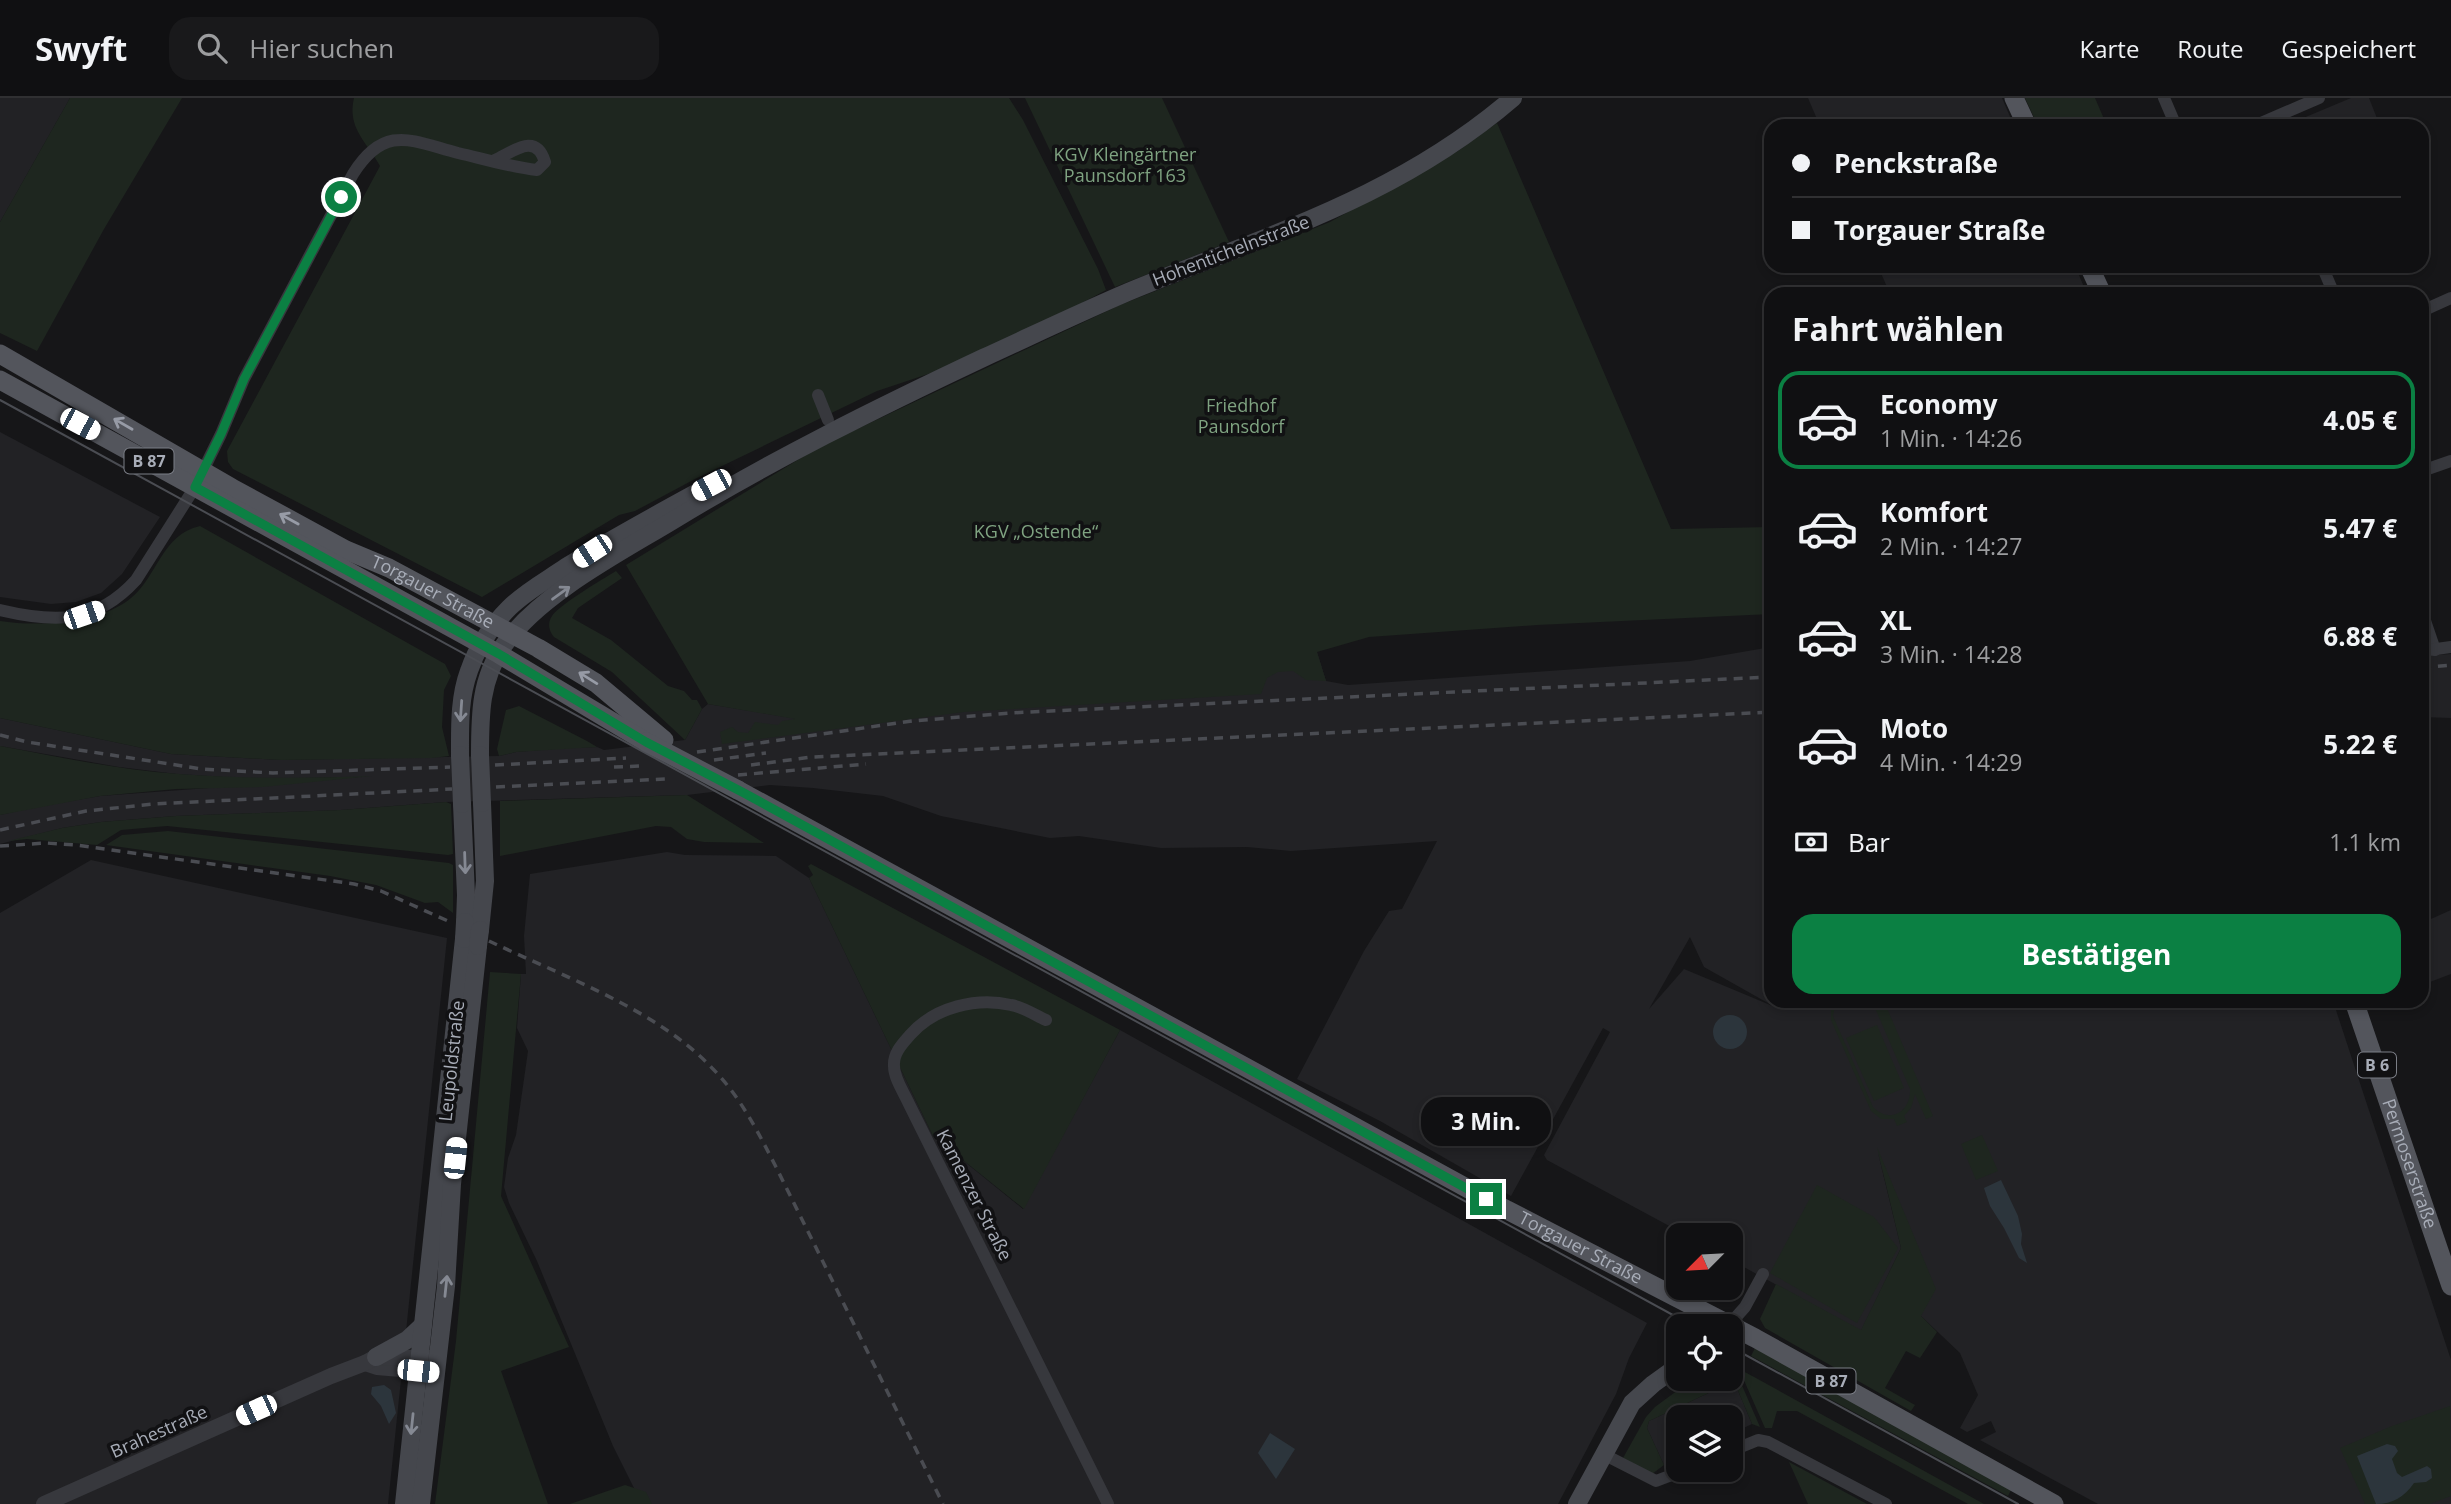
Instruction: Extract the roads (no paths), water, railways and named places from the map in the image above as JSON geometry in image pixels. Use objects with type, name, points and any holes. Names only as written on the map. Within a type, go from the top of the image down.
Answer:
[{"type":"main road","name":"Hohentichelnstraße","points":[[490,649],[513,634],[541,608],[578,580],[691,509],[808,443],[936,379],[1127,292],[1274,236],[1363,196],[1455,144],[1513,98]]},
{"type":"main road","points":[[2014,98],[2024,119]]},
{"type":"main road","name":"Torgauer Straße","points":[[0,354],[199,479],[490,649],[741,791],[1507,1210],[1705,1314]]},
{"type":"main road","name":"Hohentichelnstraße","points":[[495,624],[516,602],[598,547],[828,420],[902,387],[936,379]]},
{"type":"main road","name":"Torgauer Straße","points":[[0,380],[199,479],[388,568],[495,624],[596,683],[655,741]]},
{"type":"main road","name":"Leupoldstraße","points":[[421,1504],[428,1364],[423,1325],[472,934],[485,881],[480,715],[495,624]]},
{"type":"main road","name":"Leupoldstraße","points":[[404,1504],[428,1364],[446,1286],[472,934],[460,755],[463,694],[469,671],[490,649]]},
{"type":"main road","name":"Permoserstraße","points":[[2356,1008],[2451,1286]]},
{"type":"main road","points":[[370,1360],[407,1340],[423,1325]]},
{"type":"main road","name":"Torgauer Straße","points":[[1743,1334],[2054,1504]]},
{"type":"main road","points":[[1577,1504],[1638,1396],[1666,1375]]},
{"type":"street","points":[[2164,98],[2173,119]]},
{"type":"street","points":[[2270,119],[2295,103],[2319,98]]},
{"type":"street","points":[[0,610],[33,616],[84,615],[104,608],[124,594],[136,580],[199,479],[254,359],[353,174],[370,152],[384,144],[406,139],[495,160]]},
{"type":"street","points":[[2429,308],[2450,301]]},
{"type":"street","points":[[818,395],[828,420]]},
{"type":"street","points":[[2429,469],[2451,461]]},
{"type":"street","points":[[2429,651],[2451,647]]},
{"type":"street","name":"Kamenzer Straße","points":[[1046,1020],[1013,1005],[986,1002],[963,1004],[929,1019],[915,1030],[895,1054],[894,1067],[908,1102],[1108,1504]]},
{"type":"street","points":[[1739,1314],[1763,1274]]},
{"type":"street","name":"Brahestraße","points":[[46,1504],[370,1360],[428,1364]]},
{"type":"street","points":[[1743,1446],[1758,1440],[1768,1442],[1886,1504]]},
{"type":"street","points":[[1603,1454],[1656,1481],[1666,1477]]},
{"type":"tram line","points":[[0,400],[1671,1314]]},
{"type":"tram line","points":[[1743,1354],[2018,1504]]},
{"type":"railway","points":[[2429,667],[2451,665]]},
{"type":"railway","points":[[697,752],[912,721],[1010,713],[1764,677]]},
{"type":"railway","points":[[751,765],[812,757],[1764,712]]},
{"type":"railway","points":[[0,735],[27,742],[202,769],[273,773],[450,767]]},
{"type":"railway","points":[[714,760],[766,753]]},
{"type":"railway","points":[[495,765],[626,758]]},
{"type":"railway","points":[[738,775],[866,764]]},
{"type":"railway","points":[[614,767],[640,766]]},
{"type":"railway","points":[[496,787],[665,779]]},
{"type":"railway","points":[[0,830],[86,811],[154,804],[452,789]]},
{"type":"railway","points":[[0,846],[46,843],[76,845],[354,884],[381,891],[448,921]]},
{"type":"railway","points":[[489,941],[577,981],[664,1028],[690,1047],[731,1090],[769,1154],[943,1504]]},
{"type":"park label","name":"KGV Kleingärtner Paunsdorf 163","points":[[1125,165]]},
{"type":"park label","name":"Friedhof Paunsdorf","points":[[1241,416]]},
{"type":"park label","name":"KGV „Ostende“","points":[[1036,532]]}]
